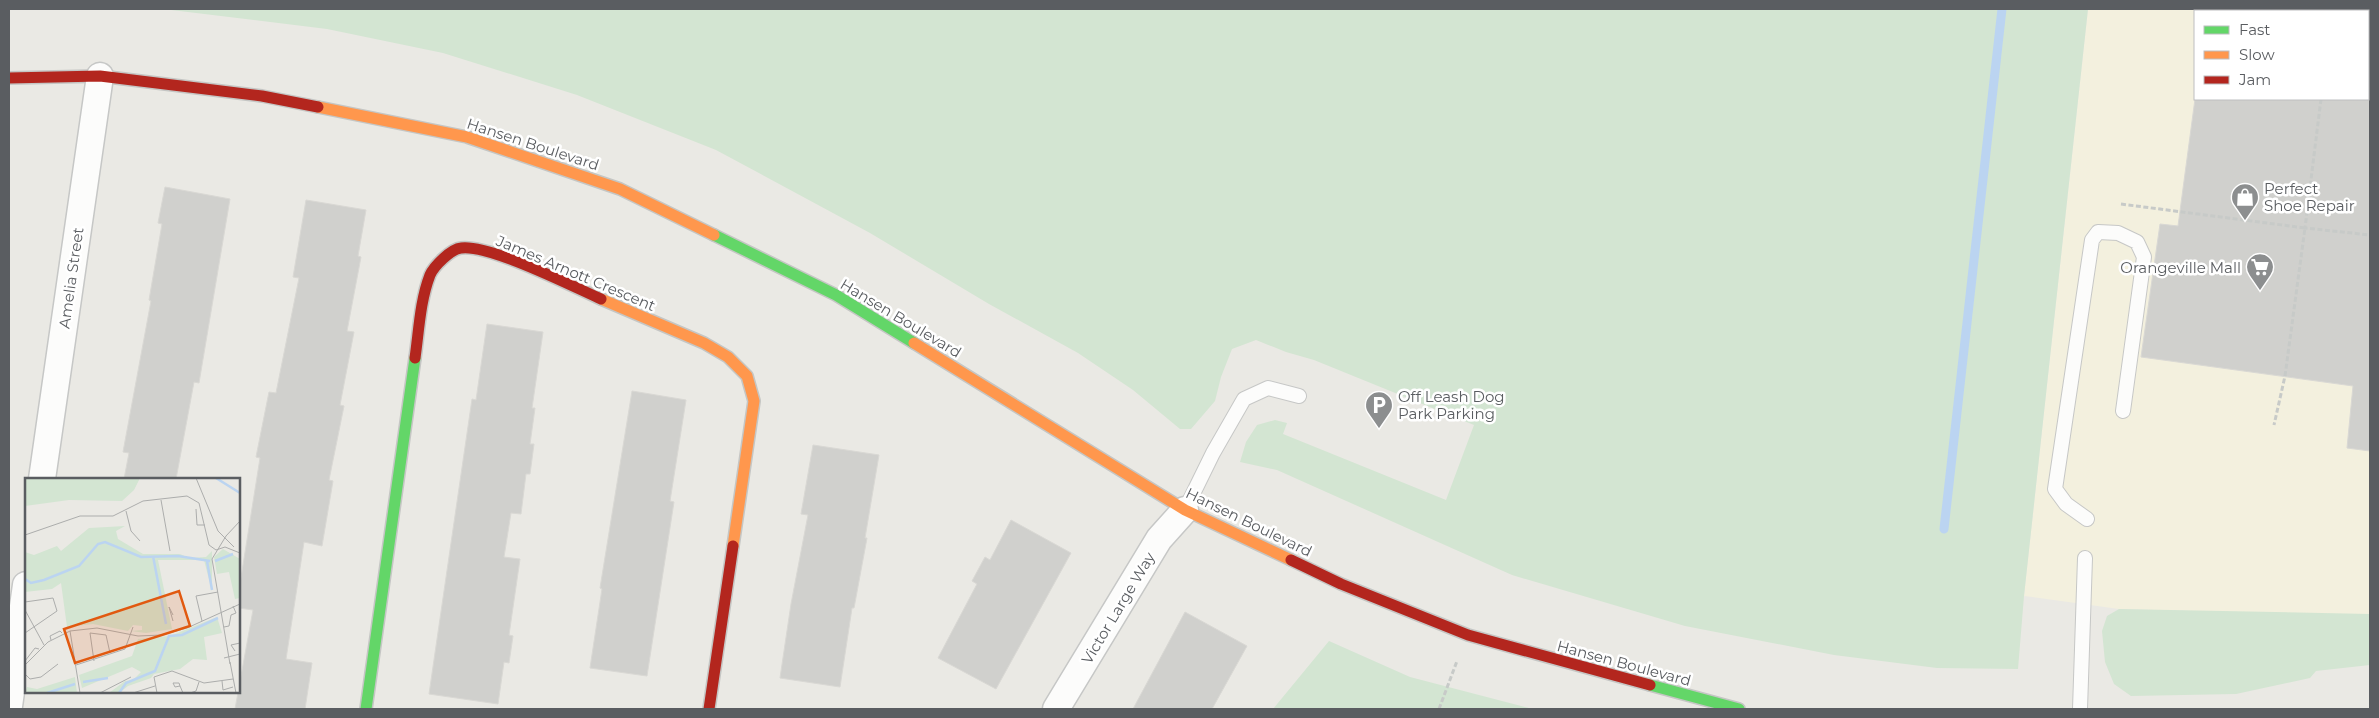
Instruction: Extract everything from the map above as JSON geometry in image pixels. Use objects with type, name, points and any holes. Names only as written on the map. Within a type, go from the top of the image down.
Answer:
[{"type":"street","name":"Hansen Boulevard","points":[[9,78],[100,76],[262,96],[467,137],[620,189],[836,295],[1185,510],[1341,584],[1468,635],[1739,709]]},
{"type":"street","name":"Amelia Street","points":[[42,478],[100,76]]},
{"type":"street","name":"James Arnott Crescent","points":[[366,709],[423,300],[431,273],[448,254],[461,248],[488,252],[516,262],[704,344],[728,357],[747,376],[754,401],[709,709]]},
{"type":"street","name":"Victor Large Way","points":[[1056,709],[1159,539],[1185,510]]},
{"type":"street","points":[[9,706],[25,592]]},
{"type":"lane","points":[[2087,519],[2066,504],[2056,489],[2092,240],[2098,232],[2118,233],[2137,242],[2144,257],[2123,411]]},
{"type":"lane","points":[[1185,510],[1213,453],[1244,399],[1268,388],[1299,396]]},
{"type":"lane","points":[[2080,709],[2084,558]]},
{"type":"path","points":[[2274,425],[2285,376],[2322,100]]},
{"type":"path","points":[[2121,204],[2370,236]]},
{"type":"path","points":[[1439,709],[1468,635]]},
{"type":"shaded area","points":[[2088,9],[2370,9],[2370,616],[2119,609],[2024,596]]},
{"type":"green space","points":[[163,9],[2088,9],[2024,596],[2018,669],[1937,668],[1834,655],[1685,626],[1512,575],[1277,470],[1240,462],[1246,442],[1257,425],[1275,420],[1287,423],[1283,434],[1446,500],[1474,425],[1314,360],[1286,352],[1256,340],[1232,349],[1221,377],[1215,401],[1191,429],[1180,429],[1133,390],[1078,353],[989,304],[870,233],[716,150],[577,95],[443,53],[327,29]]},
{"type":"green space","points":[[2119,609],[2370,614],[2370,665],[2316,671],[2310,678],[2236,694],[2131,696],[2114,684],[2105,662],[2102,631],[2107,616]]},
{"type":"green space","points":[[1329,641],[1410,677],[1533,709],[1273,709]]},
{"type":"building","name":"Orangeville Mall","points":[[2370,99],[2370,451],[2347,448],[2353,386],[2141,357],[2160,224],[2178,226],[2195,100]]},
{"type":"building","points":[[165,187],[230,199],[199,383],[194,382],[176,478],[124,478],[129,453],[123,452],[151,301],[149,300],[162,224],[158,223]]},
{"type":"building","points":[[306,200],[366,210],[358,256],[361,257],[347,331],[354,332],[340,405],[344,406],[329,480],[333,481],[322,546],[304,542],[286,659],[312,663],[305,709],[235,709],[238,693],[240,693],[240,682],[253,610],[240,608],[240,584],[260,458],[256,457],[269,392],[276,393],[299,278],[293,277]]},
{"type":"building","points":[[487,324],[543,332],[532,408],[535,408],[530,444],[534,444],[530,474],[526,474],[521,514],[511,513],[504,557],[520,559],[509,635],[513,636],[509,663],[504,662],[498,704],[429,694],[472,399],[476,400]]},
{"type":"building","points":[[632,391],[686,400],[670,501],[674,502],[647,676],[590,668],[602,589],[600,588]]},
{"type":"building","points":[[813,445],[879,455],[865,538],[867,538],[854,608],[852,608],[840,687],[780,678],[791,604],[808,515],[801,514]]},
{"type":"building","points":[[1011,520],[1071,553],[996,689],[938,658],[977,584],[972,581],[985,557],[990,560]]},
{"type":"building","points":[[1185,612],[1247,646],[1212,709],[1133,709]]},
{"type":"waterway","points":[[1944,529],[2002,9]]},
{"type":"traffic: fast","points":[[714,235],[836,295],[914,343]]},
{"type":"traffic: fast","points":[[366,709],[415,358]]},
{"type":"traffic: fast","points":[[1650,685],[1739,709]]},
{"type":"traffic: slow","points":[[318,107],[467,137],[620,189],[714,235]]},
{"type":"traffic: slow","points":[[601,299],[704,343],[728,357],[747,376],[754,401],[733,546]]},
{"type":"traffic: slow","points":[[914,343],[1185,510],[1291,560]]},
{"type":"traffic: jam","points":[[9,78],[100,76],[262,96],[318,107]]},
{"type":"traffic: jam","points":[[415,358],[422,305],[430,275],[443,258],[457,249],[491,252],[551,276],[601,299]]},
{"type":"traffic: jam","points":[[709,709],[733,546]]},
{"type":"traffic: jam","points":[[1291,560],[1341,584],[1468,635],[1650,685]]},
{"type":"place","name":"Perfect Shoe Repair","points":[[2245,221]]},
{"type":"place","name":"Orangeville Mall","points":[[2260,291]]},
{"type":"place","name":"Off Leash Dog Park Parking","points":[[1379,429]]}]
